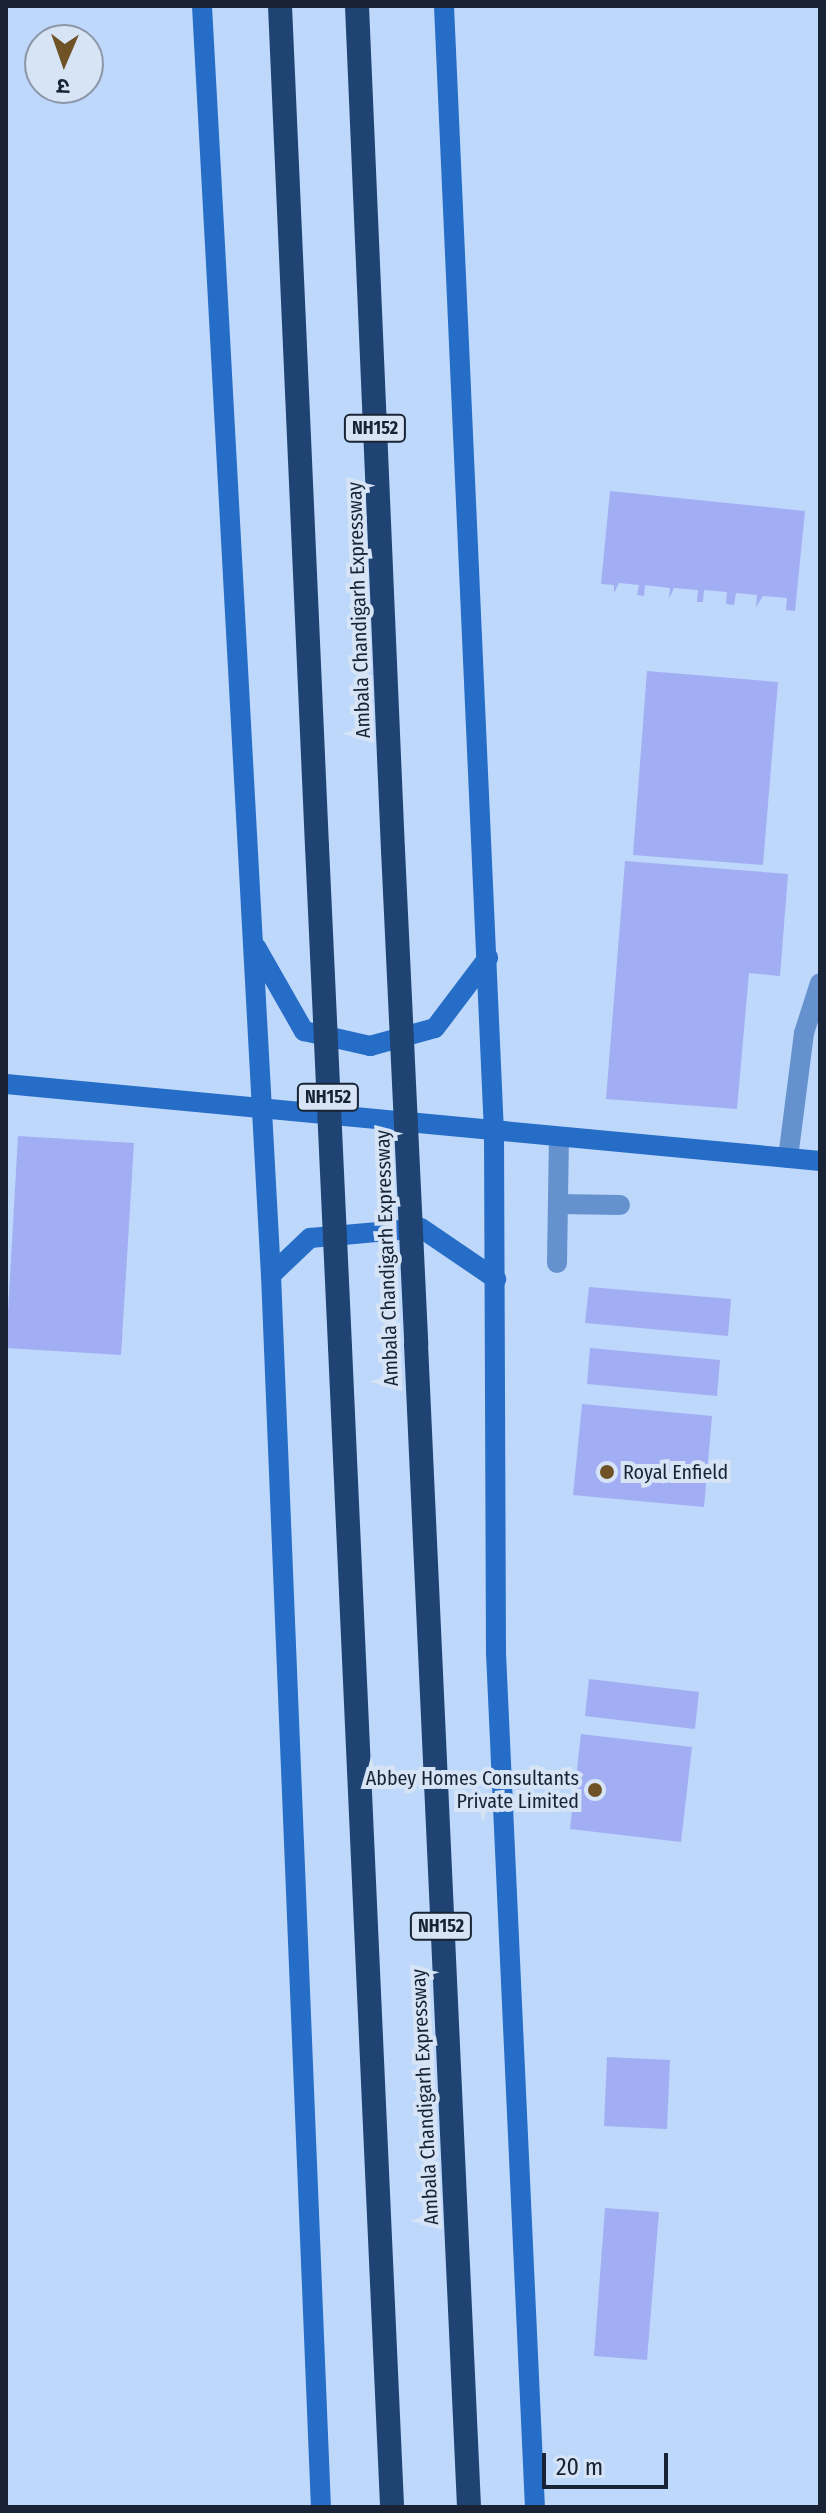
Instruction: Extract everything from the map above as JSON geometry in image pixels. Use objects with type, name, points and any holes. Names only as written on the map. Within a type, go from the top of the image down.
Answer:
[{"type":"highway","name":"NH152","points":[[280,6],[392,2507]]},
{"type":"highway","name":"Ambala Chandigarh Expressway","points":[[357,6],[469,2507]]},
{"type":"street","points":[[202,6],[271,1275],[321,2507]]},
{"type":"street","points":[[444,6],[488,958],[496,1279],[496,1653],[535,2507]]},
{"type":"street","points":[[254,942],[304,1031],[370,1046],[435,1028],[488,958]]},
{"type":"street","points":[[788,1158],[804,1033],[820,983]]},
{"type":"street","points":[[6,1084],[559,1140],[788,1158],[820,1157]]},
{"type":"street","points":[[557,1263],[559,1140]]},
{"type":"street","points":[[558,1204],[620,1205]]},
{"type":"street","points":[[271,1275],[310,1238],[421,1228],[496,1279]]},
{"type":"building","points":[[610,491],[805,511],[795,611],[786,610],[787,598],[763,596],[756,607],[757,595],[736,593],[734,605],[726,604],[727,592],[704,590],[703,602],[697,602],[698,590],[674,588],[669,599],[670,588],[645,585],[644,596],[637,595],[639,585],[619,583],[614,593],[614,585],[601,584]]},
{"type":"building","points":[[647,671],[778,682],[763,865],[633,855]]},
{"type":"building","points":[[625,861],[788,874],[780,976],[749,973],[737,1109],[606,1099]]},
{"type":"building","points":[[18,1136],[134,1143],[121,1355],[6,1348]]},
{"type":"building","points":[[589,1287],[731,1299],[728,1336],[585,1323]]},
{"type":"building","points":[[590,1348],[720,1360],[717,1396],[587,1384]]},
{"type":"building","points":[[582,1404],[712,1416],[704,1507],[573,1495]]},
{"type":"building","points":[[589,1679],[699,1692],[695,1729],[585,1716]]},
{"type":"building","points":[[581,1734],[692,1747],[681,1842],[570,1829]]},
{"type":"building","points":[[607,2057],[670,2060],[667,2129],[604,2126]]},
{"type":"building","points":[[605,2208],[659,2212],[647,2360],[594,2356]]},
{"type":"place","name":"Royal Enfield","points":[[607,1472]]},
{"type":"place","name":"Abbey Homes Consultants Private Limited","points":[[595,1790]]}]
